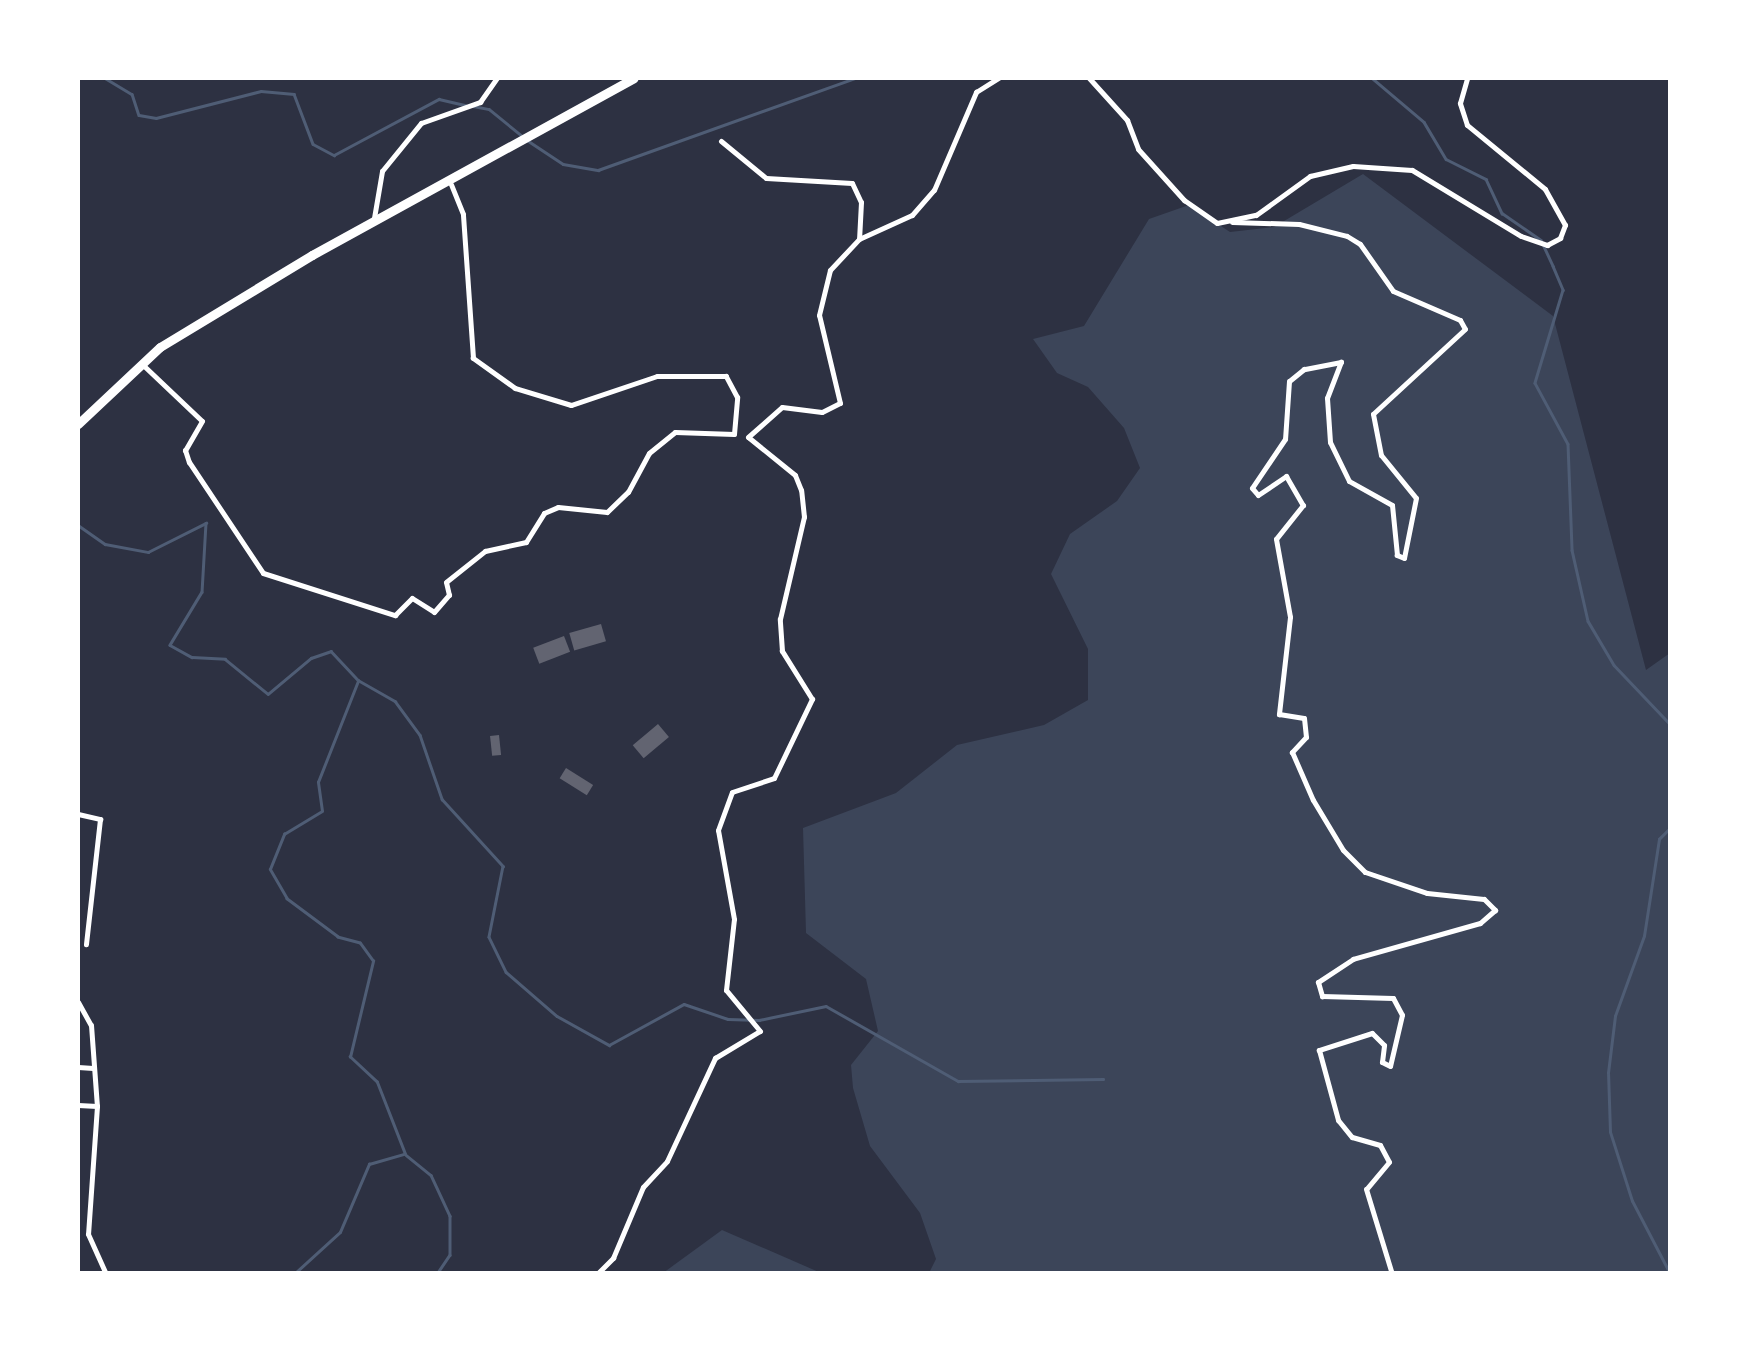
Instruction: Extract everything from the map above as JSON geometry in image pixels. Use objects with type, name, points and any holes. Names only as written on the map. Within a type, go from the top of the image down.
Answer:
[{"type":"highway","points":[[78,424],[141,364],[373,223],[451,184],[634,78]]},
{"type":"street","points":[[373,223],[382,171],[421,122],[480,102],[497,78]]},
{"type":"street","points":[[748,437],[782,407],[822,412],[840,403],[818,315],[820,293],[859,239],[912,215],[934,190],[976,92],[998,78]]},
{"type":"street","points":[[1089,78],[1184,200],[1217,222],[1289,223],[1347,236],[1360,244],[1393,291],[1460,320],[1465,329],[1373,414],[1381,455],[1416,498],[1404,558],[1398,555],[1392,505],[1349,480],[1330,442],[1327,398],[1341,362],[1304,369],[1289,381],[1285,439],[1252,488],[1258,495],[1286,476],[1303,505],[1276,538],[1290,618],[1279,714],[1304,718],[1306,737],[1292,752],[1313,800],[1343,850],[1365,872],[1427,893],[1484,899],[1495,910],[1480,923],[1353,959],[1318,982],[1322,996],[1394,998],[1402,1015],[1390,1066],[1382,1062],[1384,1045],[1372,1033],[1320,1050],[1338,1120],[1352,1137],[1380,1145],[1389,1162],[1366,1189],[1392,1274]]},
{"type":"street","points":[[1232,222],[1256,215],[1310,176],[1353,166],[1412,170],[1520,236],[1546,245],[1560,238],[1565,225],[1546,189],[1467,125],[1460,102],[1467,78]]},
{"type":"street","points":[[721,141],[766,178],[852,183],[861,202],[859,239]]},
{"type":"street","points":[[451,184],[464,214],[473,358],[515,388],[571,406],[657,376],[726,376],[737,397],[734,434]]},
{"type":"street","points":[[141,364],[202,421],[186,450],[189,462],[263,573],[395,615],[412,598],[434,612],[450,596],[446,582],[485,551],[526,542],[544,514],[558,507],[606,512],[628,492],[649,454],[675,432],[748,437],[795,475],[802,490],[804,516],[780,618],[782,651],[812,699],[774,778],[732,792],[718,830],[734,918],[726,990],[760,1031],[714,1058],[667,1161],[643,1187],[613,1258],[597,1274]]},
{"type":"street","points":[[78,814],[100,819],[86,944]]},
{"type":"street","points":[[78,1002],[91,1026],[96,1106],[88,1234],[106,1274]]},
{"type":"street","points":[[78,1067],[93,1068]]},
{"type":"street","points":[[78,1105],[96,1106]]},
{"type":"shaded area","points":[[1363,174],[1553,316],[1646,670],[1670,653],[1670,1273],[929,1273],[936,1259],[920,1213],[870,1146],[853,1088],[851,1065],[878,1031],[866,979],[806,933],[803,828],[896,793],[957,745],[1044,725],[1088,700],[1088,649],[1051,574],[1070,534],[1117,501],[1140,468],[1124,428],[1088,387],[1057,373],[1033,339],[1084,326],[1149,219],[1189,205],[1230,232],[1274,227]]},
{"type":"shaded area","points":[[722,1230],[821,1273],[663,1273]]},
{"type":"building","points":[[601,624],[606,641],[574,650],[569,633]]},
{"type":"building","points":[[564,636],[570,652],[539,664],[533,648]]},
{"type":"building","points":[[658,724],[669,737],[644,758],[633,745]]},
{"type":"building","points":[[499,735],[501,755],[492,756],[490,736]]},
{"type":"building","points":[[566,768],[593,785],[587,795],[560,778]]},
{"type":"waterway","points":[[105,78],[132,94],[139,115],[156,118],[261,91],[294,94],[313,144],[334,155],[439,99],[465,105]]},
{"type":"waterway","points":[[527,140],[563,164],[598,170],[855,78]]},
{"type":"waterway","points":[[1372,78],[1424,122],[1446,159],[1486,179],[1502,213],[1541,240],[1553,266],[1563,290],[1535,383],[1568,444],[1572,550],[1588,621],[1614,665],[1670,724]]},
{"type":"waterway","points":[[473,106],[489,109],[521,135]]},
{"type":"waterway","points":[[78,525],[105,544],[148,552],[206,523],[202,592],[170,645],[192,657],[225,659],[268,694],[311,658],[331,651],[358,680],[395,701],[420,735],[442,799],[503,866],[489,937],[506,972],[557,1016],[609,1045],[684,1004],[728,1019],[759,1020],[826,1006],[958,1081],[1103,1079]]},
{"type":"waterway","points":[[294,1274],[340,1232],[369,1164],[405,1154],[377,1082],[350,1057],[373,961],[360,943],[338,937],[287,899],[270,869],[284,834],[322,811],[318,782],[358,681]]},
{"type":"waterway","points":[[1670,756],[1670,783]]},
{"type":"waterway","points":[[1670,828],[1659,839],[1644,936],[1615,1016],[1608,1073],[1610,1132],[1632,1201],[1670,1274]]},
{"type":"waterway","points":[[406,1155],[431,1175],[450,1216],[450,1255],[437,1274]]}]
